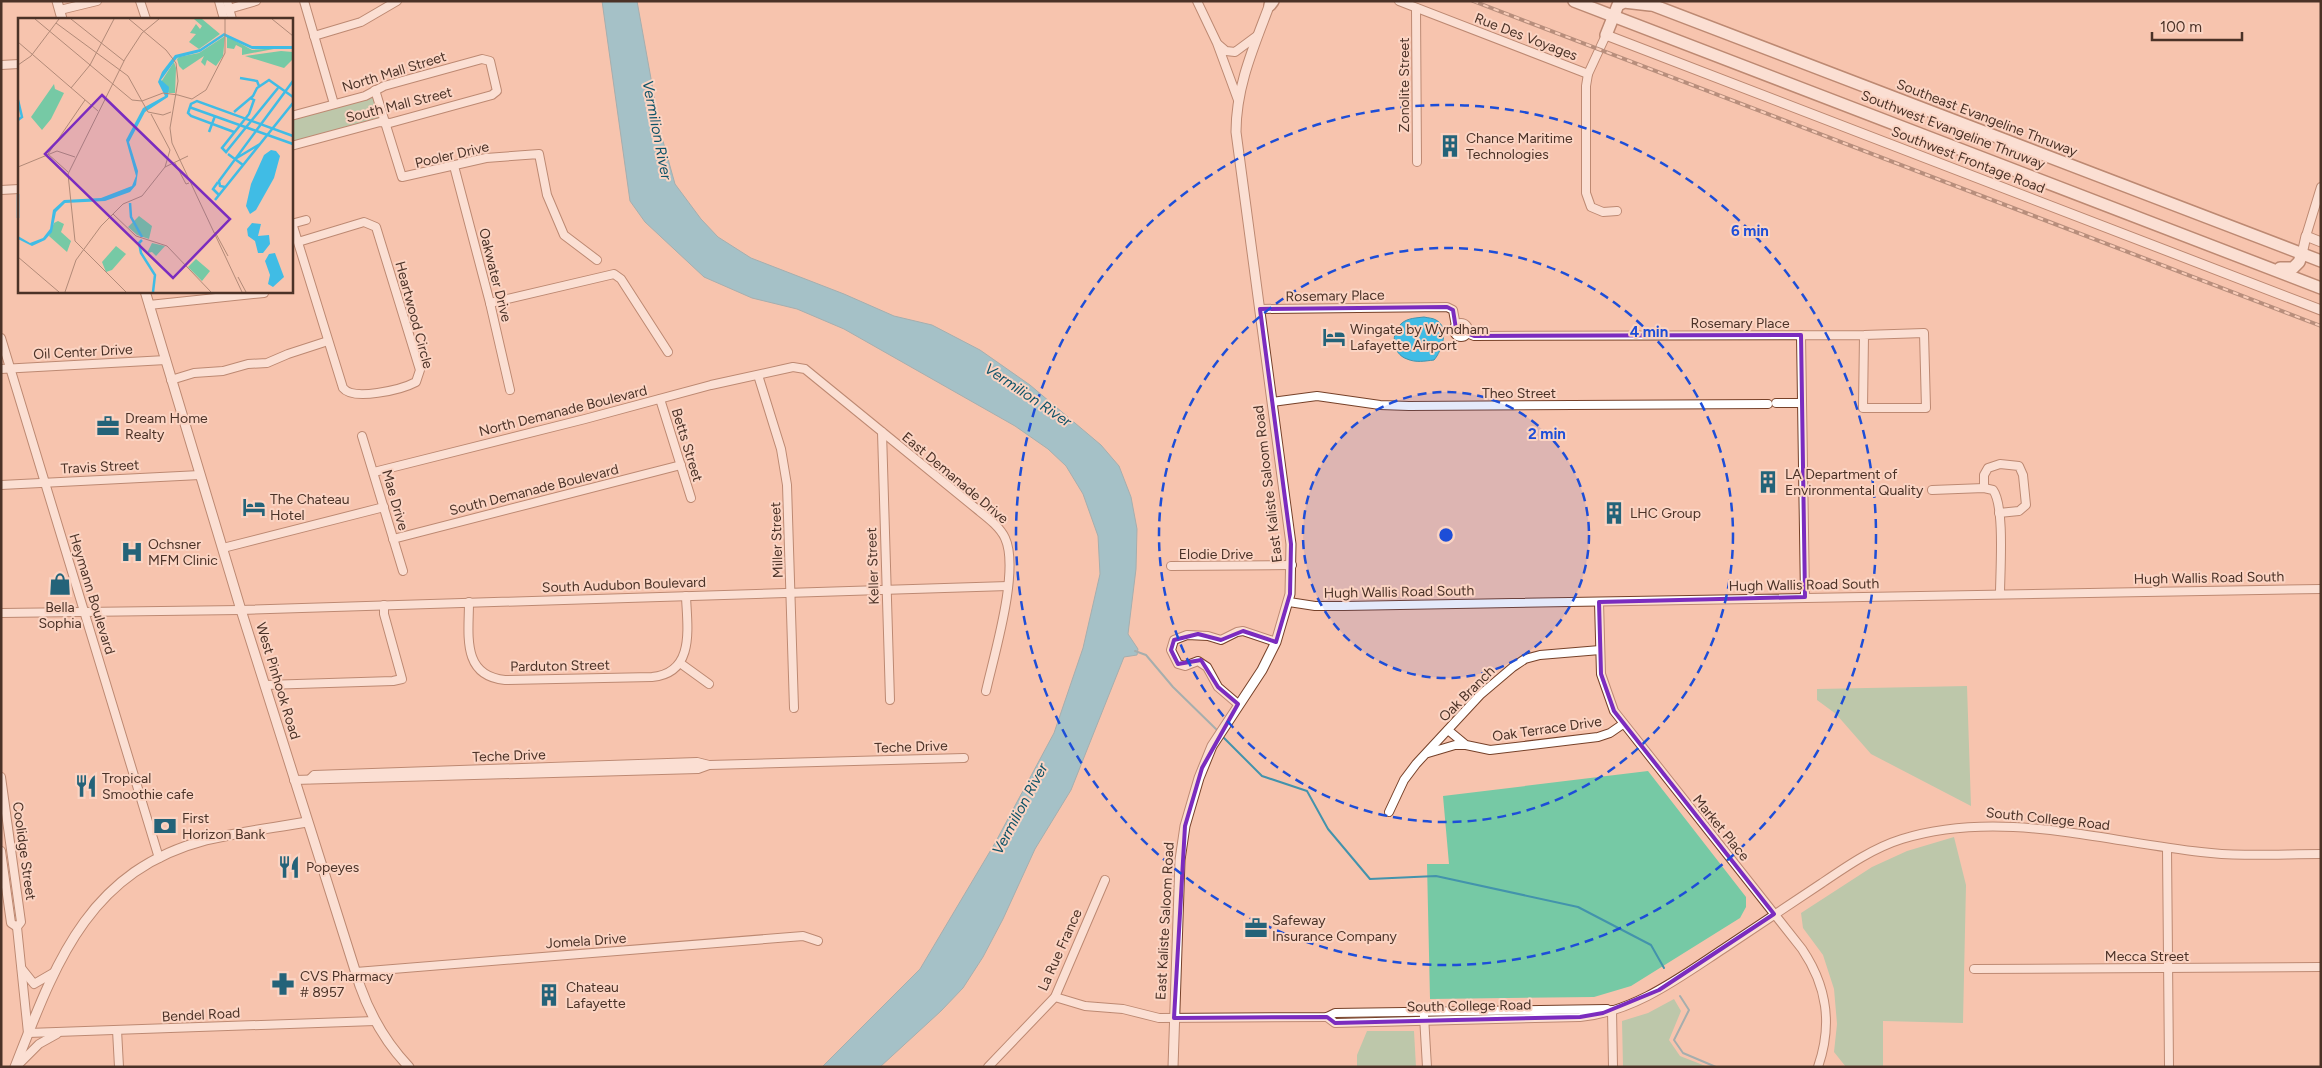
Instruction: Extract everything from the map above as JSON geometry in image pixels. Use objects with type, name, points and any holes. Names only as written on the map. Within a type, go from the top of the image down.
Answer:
[{"type":"highway","name":"Southwest Evangeline Thruway","points":[[1574,1],[2321,288]]},
{"type":"highway","name":"Southeast Evangeline Thruway","points":[[1612,16],[1616,7],[1621,3],[1647,3],[2321,261]]},
{"type":"highway","points":[[1606,35],[1612,16]]},
{"type":"highway","points":[[1606,35],[1614,28],[1637,26]]},
{"type":"highway","points":[[2247,260],[2290,269],[2296,266],[2302,254]]},
{"type":"main road","name":"East Kaliste Saloom Road","points":[[1172,1067],[1182,846],[1196,785],[1212,746],[1262,670],[1276,642],[1289,602],[1292,565],[1238,147],[1236,116],[1246,66],[1271,3]]},
{"type":"main road","name":"Southwest Frontage Road","points":[[1606,35],[2321,310]]},
{"type":"main road","points":[[2302,254],[2306,236],[2321,242]]},
{"type":"main road","name":"West Pinhook Road","points":[[145,292],[306,822],[356,972],[375,1021],[391,1046],[409,1067]]},
{"type":"main road","points":[[16,1067],[53,973],[71,941],[92,911],[115,888],[159,858],[206,840],[306,822]]},
{"type":"street","points":[[60,10],[97,1]]},
{"type":"street","points":[[140,1],[146,18]]},
{"type":"street","points":[[219,1],[226,10],[256,1]]},
{"type":"street","points":[[304,1],[334,104]]},
{"type":"street","points":[[314,36],[362,22],[397,1]]},
{"type":"street","points":[[1197,1],[1217,43],[1238,100]]},
{"type":"street","name":"Rue Des Voyages","points":[[1400,1],[1588,74]]},
{"type":"street","name":"Zonolite Street","points":[[1416,8],[1417,162]]},
{"type":"street","points":[[1217,43],[1226,52],[1235,52],[1258,35]]},
{"type":"street","points":[[1606,35],[1588,74],[1586,86],[1586,192],[1591,207],[1604,212],[1618,211]]},
{"type":"street","name":"North Mall Street","points":[[292,116],[365,96],[375,90],[482,59],[490,61],[495,75]]},
{"type":"street","points":[[1,65],[18,64]]},
{"type":"street","name":"South Mall Street","points":[[292,146],[494,94],[498,89],[495,75]]},
{"type":"street","name":"Pooler Drive","points":[[375,90],[402,177],[486,158],[539,154],[547,195],[564,234],[573,244],[596,260]]},
{"type":"street","name":"Oakwater Drive","points":[[454,166],[490,302],[510,390]]},
{"type":"street","points":[[2306,236],[2321,187]]},
{"type":"street","points":[[1,190],[18,189]]},
{"type":"street","points":[[292,224],[306,220]]},
{"type":"street","name":"Heartwood Circle","points":[[292,224],[343,388],[349,393],[376,394],[416,382],[420,375],[376,227],[368,222],[361,222],[298,242]]},
{"type":"street","points":[[490,302],[614,274],[621,279],[668,352]]},
{"type":"street","points":[[149,305],[264,293]]},
{"type":"street","name":"Rosemary Place","points":[[1260,309],[1446,307],[1453,310],[1456,326],[1460,324],[1466,325],[1467,333],[1474,336],[1864,335],[1924,333],[1926,408],[1863,408],[1864,335]]},
{"type":"street","points":[[1801,335],[1805,597]]},
{"type":"street","name":"Heymann Boulevard","points":[[1,338],[159,858]]},
{"type":"street","points":[[171,380],[194,374],[223,371],[248,364],[267,363],[328,341]]},
{"type":"street","name":"Oil Center Drive","points":[[1,369],[166,360]]},
{"type":"street","name":"East Demanade Drive","points":[[758,375],[793,367],[805,369],[978,510],[1003,534],[1008,548],[1008,586],[986,691]]},
{"type":"street","name":"North Demanade Boulevard","points":[[374,472],[711,385],[758,375]]},
{"type":"street","name":"Miller Street","points":[[758,375],[779,443],[786,478],[794,708]]},
{"type":"street","name":"Theo Street","points":[[1272,402],[1317,396],[1371,404],[1409,406],[1802,403]]},
{"type":"street","name":"Betts Street","points":[[660,399],[690,498]]},
{"type":"street","name":"Keller Street","points":[[882,432],[890,700]]},
{"type":"street","name":"Mae Drive","points":[[362,436],[403,571]]},
{"type":"street","points":[[1984,488],[1984,475],[1988,468],[2000,464],[2019,466],[2023,475],[2026,505],[2019,511],[1999,513]]},
{"type":"street","name":"South Demanade Boulevard","points":[[393,538],[681,465]]},
{"type":"street","name":"Travis Street","points":[[1,485],[200,474]]},
{"type":"street","points":[[1932,490],[1984,488],[1993,490],[1996,495],[1999,513],[2000,594]]},
{"type":"street","points":[[223,548],[384,507]]},
{"type":"street","name":"Elodie Drive","points":[[1171,566],[1292,565]]},
{"type":"street","name":"South Audubon Boulevard","points":[[1,613],[241,610],[1008,586]]},
{"type":"street","name":"Hugh Wallis Road South","points":[[1289,602],[1315,606],[1344,606],[2321,589]]},
{"type":"street","points":[[686,596],[686,648],[680,663],[709,684]]},
{"type":"street","name":"Parduton Street","points":[[469,602],[471,655],[481,671],[493,678],[506,680],[656,676],[672,670],[680,663]]},
{"type":"street","name":"Market Place","points":[[1599,602],[1603,684],[1614,711],[1811,963],[1822,988],[1827,1012],[1827,1032],[1818,1067]]},
{"type":"street","points":[[265,685],[393,681],[402,679],[384,614],[384,605]]},
{"type":"street","points":[[1238,704],[1218,687],[1204,664],[1198,661],[1185,666],[1178,664],[1171,650],[1172,644],[1176,639],[1187,635],[1203,635],[1221,640],[1243,631],[1276,642]]},
{"type":"street","name":"Oak Branch","points":[[1388,812],[1404,780],[1426,754],[1480,695],[1513,667],[1525,659],[1540,655],[1600,650]]},
{"type":"street","name":"Oak Terrace Drive","points":[[1448,730],[1466,745],[1490,750],[1598,737],[1610,733],[1623,724]]},
{"type":"street","points":[[1426,754],[1455,745],[1466,745]]},
{"type":"street","name":"Teche Drive","points":[[294,780],[310,779],[314,781],[389,776],[599,769],[698,770],[709,765],[964,758]]},
{"type":"street","name":"Coolidge Street","points":[[1,777],[21,922],[16,927]]},
{"type":"street","name":"South College Road","points":[[1327,1017],[1335,1022],[1424,1021],[1580,1017],[1612,1010],[1659,990],[1845,867],[1878,848],[1902,839],[1946,828],[2013,826],[2220,854],[2321,854]]},
{"type":"street","points":[[2167,848],[2170,968],[2169,1067]]},
{"type":"street","name":"Coolidge Street","points":[[1,851],[11,923],[16,927],[28,1033]]},
{"type":"street","points":[[3,875],[15,873]]},
{"type":"street","name":"La Rue France","points":[[988,1067],[1055,997],[1072,953],[1105,880]]},
{"type":"street","name":"Jomela Drive","points":[[356,972],[803,936],[818,941]]},
{"type":"street","points":[[21,967],[34,984],[53,973]]},
{"type":"street","name":"Mecca Street","points":[[1974,969],[2321,967]]},
{"type":"street","name":"South College Road","points":[[1055,997],[1085,1006],[1123,1009],[1148,1016],[1174,1018],[1327,1017],[1334,1013],[1423,1011],[1612,1010]]},
{"type":"street","points":[[1612,1010],[1613,1067]]},
{"type":"street","points":[[1423,1011],[1427,1067]]},
{"type":"street","name":"Bendel Road","points":[[28,1033],[375,1021]]},
{"type":"street","points":[[118,1030],[118,1067]]},
{"type":"street","points":[[16,1067],[39,1044],[62,1032]]},
{"type":"highlighted area","points":[[1447,307],[1453,310],[1456,329],[1474,336],[1801,335],[1805,597],[1599,602],[1601,674],[1614,711],[1774,914],[1659,990],[1603,1013],[1580,1017],[1335,1023],[1327,1017],[1174,1018],[1185,826],[1202,768],[1238,704],[1218,687],[1201,660],[1178,664],[1171,650],[1174,640],[1198,634],[1221,640],[1243,631],[1276,642],[1290,594],[1291,544],[1260,309]]},
{"type":"green space","points":[[373,96],[379,119],[292,143],[292,119]]},
{"type":"green space","points":[[1967,686],[1971,806],[1871,754],[1836,714],[1817,700],[1817,689]]},
{"type":"green space","points":[[1648,771],[1746,897],[1746,907],[1740,918],[1631,986],[1594,997],[1430,999],[1427,864],[1449,864],[1443,796]]},
{"type":"green space","points":[[1954,837],[1966,885],[1963,1023],[1883,1021],[1883,1067],[1846,1067],[1834,1052],[1837,1024],[1834,989],[1823,955],[1803,928],[1801,913],[1872,867],[1907,851]]},
{"type":"green space","points":[[1674,999],[1681,1011],[1669,1040],[1680,1056],[1708,1067],[1623,1067],[1622,1021],[1648,1013]]},
{"type":"green space","points":[[1367,1031],[1414,1031],[1416,1067],[1357,1067],[1357,1055]]},
{"type":"water","name":"Vermilion River","points":[[602,1],[637,1],[661,134],[675,184],[701,219],[718,237],[751,258],[844,294],[894,316],[932,325],[980,350],[1030,385],[1101,445],[1119,466],[1131,497],[1137,529],[1136,569],[1128,634],[1138,649],[1137,655],[1124,657],[1071,790],[1035,849],[1003,919],[983,957],[963,988],[880,1067],[822,1067],[920,969],[995,843],[1054,733],[1083,648],[1100,574],[1098,536],[1083,494],[1066,466],[1048,449],[1015,426],[844,329],[797,309],[752,298],[704,277],[645,222],[630,201]]},
{"type":"water","points":[[1424,317],[1435,319],[1440,323],[1444,333],[1442,345],[1434,360],[1410,360],[1398,353],[1394,337],[1398,327],[1404,321]]},
{"type":"waterway","points":[[1135,651],[1146,655],[1173,687],[1219,732]]},
{"type":"waterway","points":[[1222,736],[1262,776],[1307,791],[1328,829],[1370,879],[1436,876],[1578,907],[1651,945],[1664,968]]},
{"type":"waterway","points":[[1680,996],[1689,1010],[1674,1040],[1683,1053],[1716,1067]]},
{"type":"railway","points":[[1473,1],[2321,326]]},
{"type":"place","name":"Chance Maritime Technologies","points":[[1450,146]]},
{"type":"place","name":"Wingate by Wyndham Lafayette Airport","points":[[1334,337]]},
{"type":"place","name":"Dream Home Realty","points":[[108,426]]},
{"type":"place","name":"LA Department of Environmental Quality","points":[[1768,482]]},
{"type":"place","name":"The Chateau Hotel","points":[[254,507]]},
{"type":"place","name":"LHC Group","points":[[1614,513]]},
{"type":"place","name":"Ochsner MFM Clinic","points":[[132,552]]},
{"type":"place","name":"Bella Sophia","points":[[60,584]]},
{"type":"place","name":"Tropical Smoothie cafe","points":[[86,786]]},
{"type":"place","name":"First Horizon Bank","points":[[165,826]]},
{"type":"place","name":"Popeyes","points":[[289,867]]},
{"type":"place","name":"Safeway Insurance Company","points":[[1256,928]]},
{"type":"place","name":"CVS Pharmacy # 8957","points":[[283,984]]},
{"type":"place","name":"Chateau Lafayette","points":[[549,995]]}]
